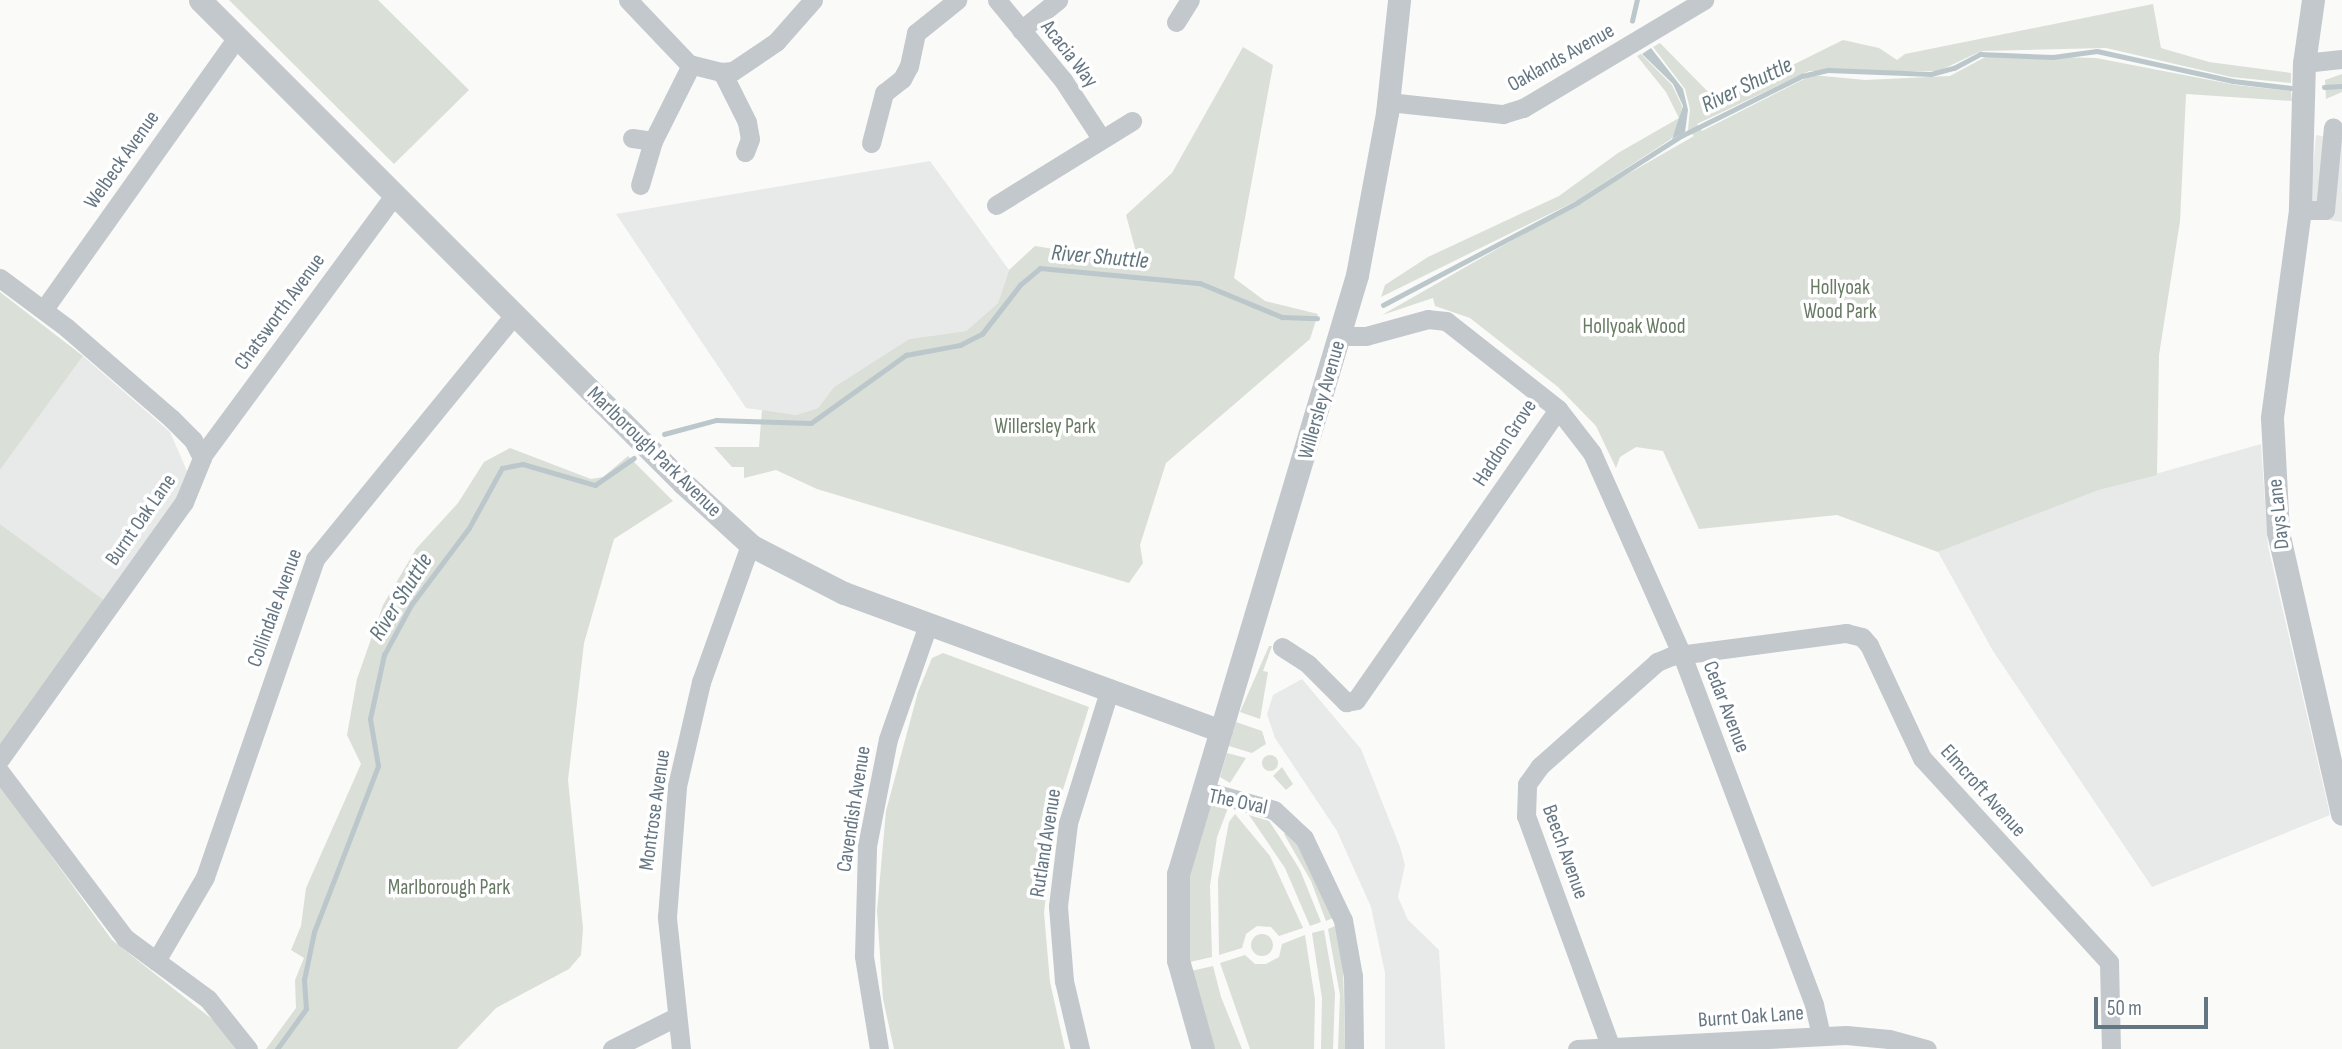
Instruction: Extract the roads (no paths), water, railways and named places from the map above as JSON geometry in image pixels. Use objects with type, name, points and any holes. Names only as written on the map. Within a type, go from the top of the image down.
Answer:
[{"type":"street","name":"Marlborough Park Avenue","points":[[200,0],[514,315],[750,545],[844,593],[1110,688],[1221,731]]},
{"type":"street","points":[[628,0],[691,65],[722,72],[733,71],[776,41],[813,0]]},
{"type":"street","points":[[871,144],[884,93],[902,79],[909,66],[916,33],[957,0]]},
{"type":"street","name":"Acacia Way","points":[[997,0],[1063,80],[1101,138]]},
{"type":"street","points":[[1021,30],[1058,0]]},
{"type":"street","points":[[1176,22],[1190,0]]},
{"type":"street","name":"Willersley Avenue","points":[[1202,790],[1353,292],[1388,102],[1399,0]]},
{"type":"street","name":"Oaklands Avenue","points":[[1388,102],[1503,114],[1523,108],[1704,0]]},
{"type":"street","name":"Days Lane","points":[[2313,0],[2304,62],[2305,122],[2300,210],[2272,418],[2278,532],[2342,814]]},
{"type":"street","name":"Welbeck Avenue","points":[[44,309],[237,37]]},
{"type":"street","points":[[2304,62],[2342,60]]},
{"type":"street","points":[[640,185],[653,141],[691,65]]},
{"type":"street","points":[[722,72],[747,122],[750,139],[745,152]]},
{"type":"street","points":[[996,205],[1077,152],[1132,121]]},
{"type":"street","points":[[2300,210],[2325,210],[2338,128],[2305,122]]},
{"type":"street","points":[[632,138],[653,141]]},
{"type":"street","name":"Chatsworth Avenue","points":[[202,456],[395,194]]},
{"type":"street","points":[[0,278],[44,309],[187,433],[202,456]]},
{"type":"street","name":"Collindale Avenue","points":[[156,961],[205,877],[315,559],[514,315]]},
{"type":"street","name":"Haddon Grove","points":[[1282,647],[1308,664],[1346,702],[1356,700],[1558,410],[1446,321],[1427,319],[1366,336],[1340,336]]},
{"type":"street","name":"Cedar Avenue","points":[[1558,410],[1592,453],[1682,655],[1814,1005],[1821,1035]]},
{"type":"street","name":"Burnt Oak Lane","points":[[0,759],[184,502],[200,473],[202,456]]},
{"type":"street","name":"Montrose Avenue","points":[[681,1049],[667,917],[677,786],[701,682],[750,545]]},
{"type":"street","name":"Cavendish Avenue","points":[[879,1049],[864,956],[867,846],[888,739],[928,625]]},
{"type":"street","name":"Elmcroft Avenue","points":[[1682,655],[1846,633],[1866,641],[1922,758],[2109,962],[2111,1049]]},
{"type":"street","name":"Beech Avenue","points":[[1611,1048],[1526,816],[1524,794],[1540,766],[1657,662],[1682,655]]},
{"type":"street","name":"Rutland Avenue","points":[[1080,1049],[1064,981],[1058,906],[1069,823],[1110,688]]},
{"type":"street","points":[[0,772],[118,929],[208,999],[248,1049]]},
{"type":"street","name":"The Oval","points":[[1203,1049],[1184,989],[1175,929],[1178,874],[1202,790],[1274,810],[1304,838],[1343,920],[1353,976],[1354,1049]]},
{"type":"street","points":[[612,1049],[676,1017]]},
{"type":"street","name":"Burnt Oak Lane","points":[[1577,1049],[1821,1035],[1889,1038],[1927,1049]]},
{"type":"waterway","points":[[1632,21],[1637,0]]},
{"type":"waterway","name":"River Shuttle","points":[[1383,305],[1578,202],[1681,136],[1802,76],[1828,70],[1931,74],[1954,68],[1980,54],[2053,57],[2097,51],[2233,81],[2291,88]]},
{"type":"waterway","name":"River Shuttle","points":[[2324,87],[2342,86]]},
{"type":"waterway","name":"River Shuttle","points":[[664,434],[716,420],[811,423],[906,355],[960,345],[982,334],[1020,285],[1040,268],[1200,283],[1282,317],[1317,318]]},
{"type":"waterway","name":"River Shuttle","points":[[277,1049],[306,1009],[304,980],[314,932],[378,766],[370,719],[384,655],[411,605],[469,528],[502,468],[523,464],[595,485],[634,458]]},
{"type":"park label","name":"Hollyoak Wood Park","points":[[1840,300]]},
{"type":"park label","name":"Hollyoak Wood","points":[[1634,327]]},
{"type":"park label","name":"Willersley Park","points":[[1045,427]]},
{"type":"park label","name":"Marlborough Park","points":[[449,888]]}]
